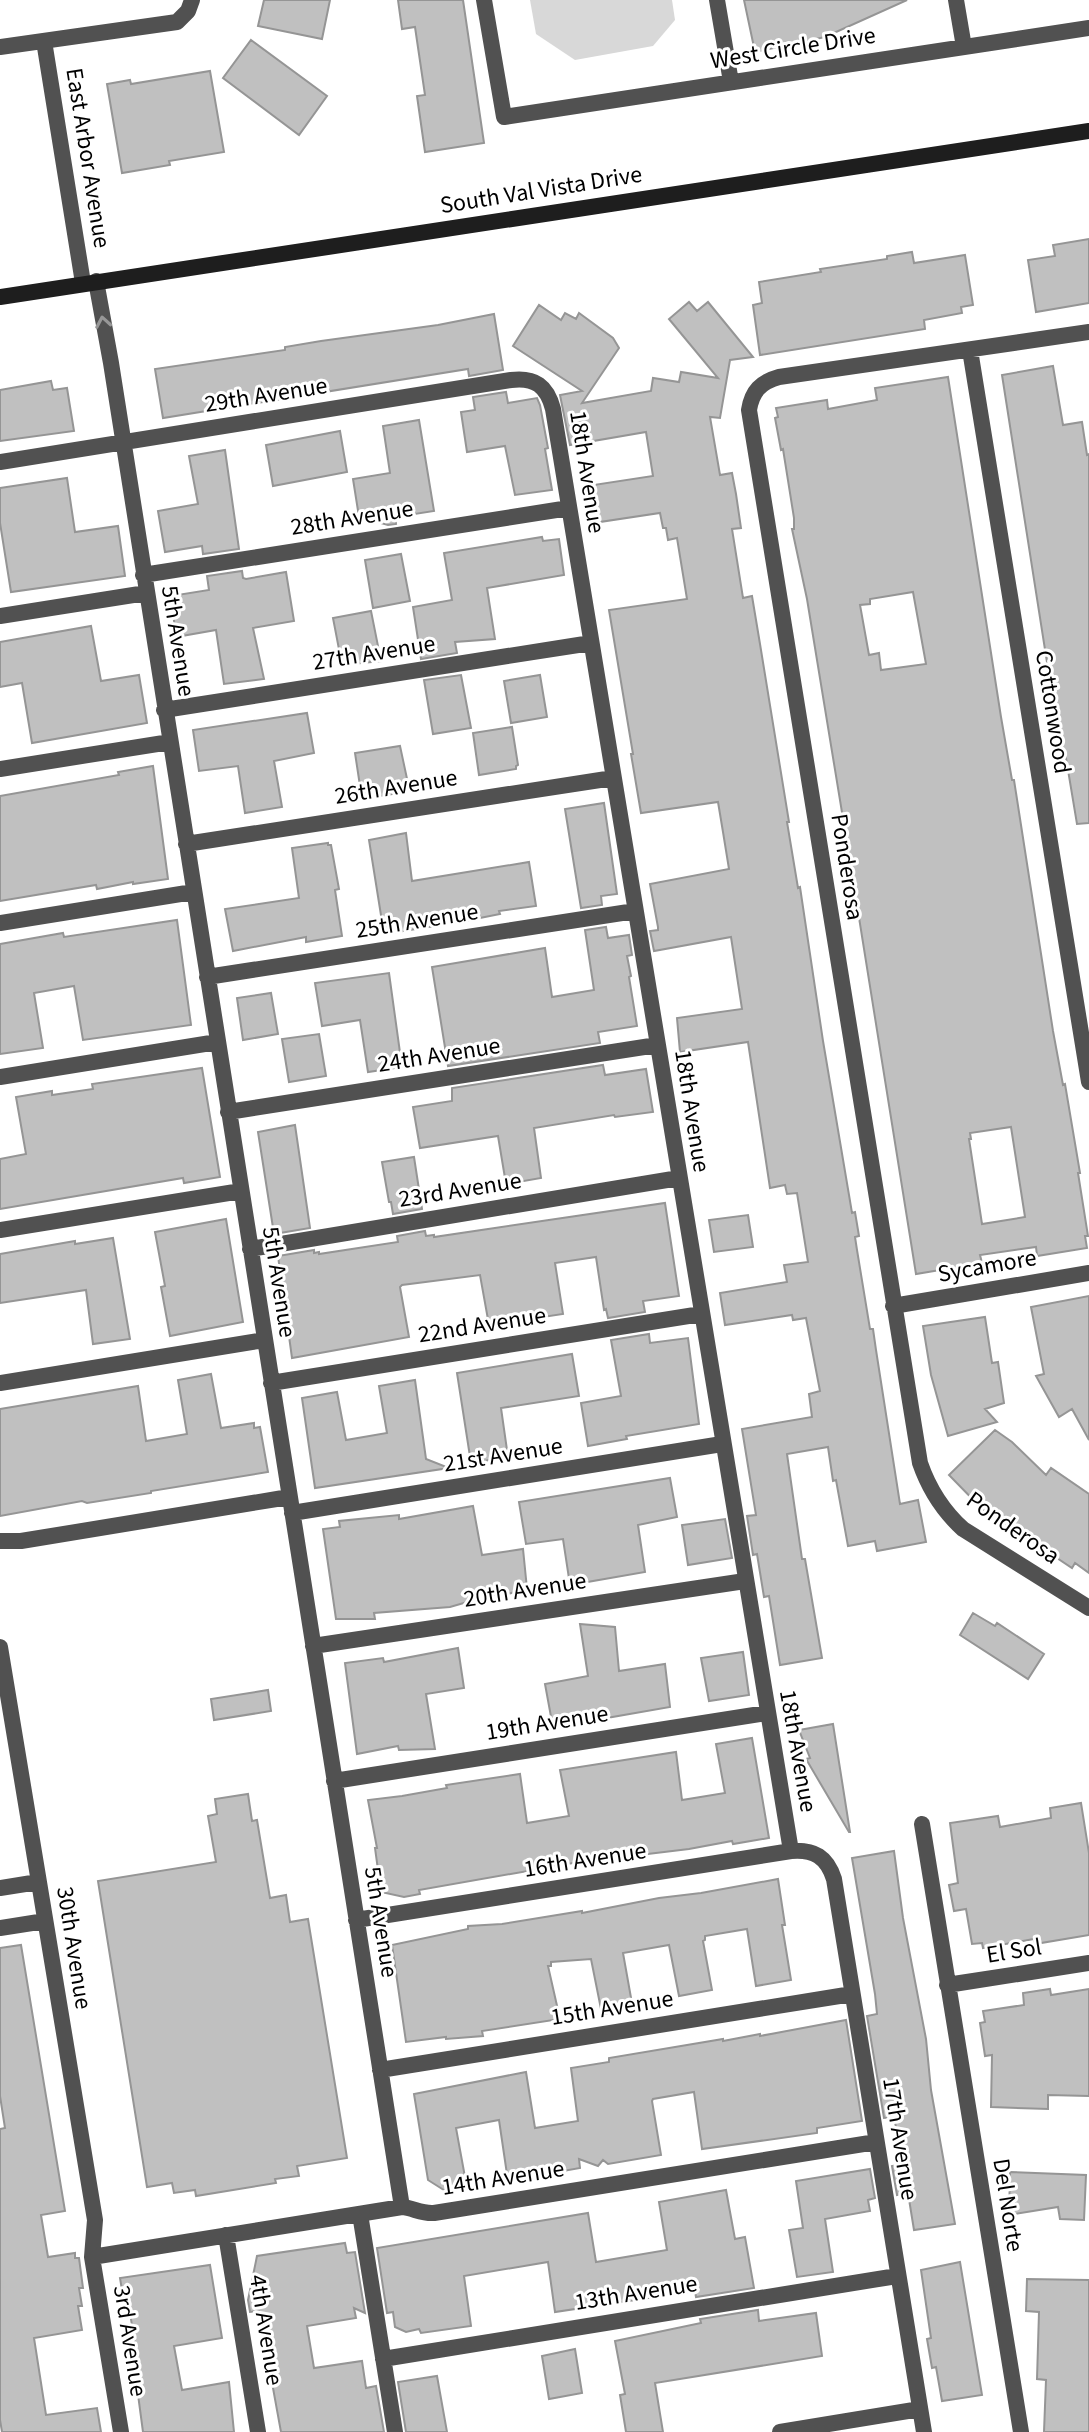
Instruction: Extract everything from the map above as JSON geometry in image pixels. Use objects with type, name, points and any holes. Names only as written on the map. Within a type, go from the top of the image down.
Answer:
[{"type":"main road","name":"South Val Vista Drive","points":[[0,297],[1089,131]]},
{"type":"street","points":[[0,47],[177,22],[188,11],[192,0]]},
{"type":"street","name":"West Circle Drive","points":[[484,0],[504,117],[1089,28]]},
{"type":"street","points":[[717,0],[731,82]]},
{"type":"street","points":[[956,0],[964,47]]},
{"type":"street","name":"East Arbor Avenue","points":[[44,41],[90,282],[111,363]]},
{"type":"street","name":"Ponderosa","points":[[1089,332],[779,377],[762,384],[755,391],[749,410],[920,1463],[932,1492],[963,1529],[1089,1608]]},
{"type":"street","name":"Cottonwood","points":[[970,350],[1089,1082]]},
{"type":"street","name":"5th Avenue","points":[[111,363],[402,2207]]},
{"type":"street","name":"29th Avenue","points":[[0,462],[511,380],[538,383]]},
{"type":"street","name":"18th Avenue","points":[[538,383],[546,391],[553,409],[791,1851]]},
{"type":"street","name":"28th Avenue","points":[[143,575],[569,508]]},
{"type":"street","points":[[0,616],[146,593]]},
{"type":"street","name":"27th Avenue","points":[[164,710],[591,643]]},
{"type":"street","points":[[0,769],[170,742]]},
{"type":"street","name":"26th Avenue","points":[[186,844],[613,778]]},
{"type":"street","points":[[0,923],[193,892]]},
{"type":"street","name":"25th Avenue","points":[[207,977],[635,911]]},
{"type":"street","points":[[0,1077],[217,1042]]},
{"type":"street","name":"24th Avenue","points":[[228,1112],[657,1045]]},
{"type":"street","name":"23rd Avenue","points":[[250,1249],[679,1178]]},
{"type":"street","points":[[0,1230],[241,1191]]},
{"type":"street","name":"Sycamore","points":[[893,1306],[1089,1273]]},
{"type":"street","name":"22nd Avenue","points":[[271,1383],[701,1314]]},
{"type":"street","points":[[0,1383],[264,1340]]},
{"type":"street","name":"21st Avenue","points":[[0,1541],[21,1541],[290,1505],[722,1444]]},
{"type":"street","name":"20th Avenue","points":[[313,1646],[745,1581]]},
{"type":"street","name":"30th Avenue","points":[[0,1647],[95,2220],[92,2257]]},
{"type":"street","name":"19th Avenue","points":[[334,1781],[767,1713]]},
{"type":"street","name":"Del Norte","points":[[922,1824],[1021,2432]]},
{"type":"street","name":"16th Avenue","points":[[356,1920],[791,1851],[803,1850],[821,1856]]},
{"type":"street","name":"17th Avenue","points":[[821,1856],[834,1879],[924,2432]]},
{"type":"street","points":[[0,1888],[38,1882]]},
{"type":"street","points":[[0,1928],[45,1921]]},
{"type":"street","name":"El Sol","points":[[947,1985],[1089,1963]]},
{"type":"street","name":"15th Avenue","points":[[380,2070],[852,1994]]},
{"type":"street","name":"14th Avenue","points":[[92,2257],[402,2207],[426,2214],[434,2213],[876,2142]]},
{"type":"street","points":[[360,2214],[395,2432]]},
{"type":"street","name":"4th Avenue","points":[[226,2235],[258,2432]]},
{"type":"street","name":"3rd Avenue","points":[[92,2257],[121,2432]]},
{"type":"street","name":"13th Avenue","points":[[383,2359],[897,2276]]},
{"type":"street","points":[[780,2432],[920,2409]]},
{"type":"shaded area","points":[[530,0],[672,0],[675,20],[653,46],[575,60],[536,34]]},
{"type":"building","points":[[264,0],[330,0],[322,39],[258,26]]},
{"type":"building","points":[[398,0],[463,0],[484,143],[425,152],[417,96],[425,95],[415,27],[402,29]]},
{"type":"building","points":[[744,0],[907,0],[825,37],[755,52]]},
{"type":"building","points":[[251,40],[327,96],[299,135],[223,78]]},
{"type":"building","points":[[210,71],[224,152],[122,173],[107,84],[130,80],[131,84]]},
{"type":"building","points":[[1089,239],[1089,303],[1036,312],[1028,260],[1055,256],[1053,245]]},
{"type":"building","points":[[912,252],[914,263],[965,255],[973,305],[961,307],[962,313],[924,320],[925,329],[760,355],[753,305],[762,303],[759,282]]},
{"type":"building","points":[[689,302],[697,311],[708,302],[753,357],[730,360],[720,418],[710,417],[720,475],[732,473],[736,494],[741,528],[732,529],[743,598],[752,596],[823,1041],[852,1213],[855,1212],[859,1236],[855,1237],[870,1329],[873,1329],[900,1504],[918,1500],[926,1542],[877,1551],[875,1541],[848,1546],[828,1447],[787,1454],[802,1559],[805,1559],[822,1658],[780,1665],[769,1596],[764,1597],[757,1554],[753,1555],[747,1516],[756,1515],[742,1429],[812,1417],[809,1394],[820,1391],[806,1318],[793,1320],[792,1315],[725,1325],[720,1293],[787,1282],[784,1265],[808,1262],[797,1193],[787,1194],[785,1185],[770,1188],[748,1042],[680,1052],[677,1018],[742,1009],[731,937],[654,951],[650,931],[658,930],[658,927],[650,884],[729,869],[718,802],[641,813],[609,610],[687,599],[677,538],[668,540],[660,513],[593,523],[587,486],[653,476],[646,432],[570,445],[560,395],[582,391],[513,346],[539,305],[561,320],[565,313],[576,319],[579,313],[613,338],[619,348],[582,403],[651,391],[653,378],[679,382],[681,372],[718,378],[669,319]]},
{"type":"building","points":[[494,314],[503,370],[469,376],[468,369],[163,418],[155,369]]},
{"type":"building","points":[[1053,366],[1063,425],[1082,422],[1089,454],[1089,823],[1077,824],[1065,752],[1059,739],[1002,375]]},
{"type":"building","points":[[948,377],[1088,1236],[1085,1236],[1087,1248],[1037,1256],[1036,1247],[980,1255],[982,1263],[916,1274],[807,599],[792,529],[794,518],[783,449],[775,418],[778,417],[776,408],[827,400],[828,409],[877,400],[875,388]],"holes":[[[913,592],[926,664],[881,670],[879,653],[869,655],[860,605],[870,604],[870,599]],[[1011,1127],[1025,1217],[982,1224],[970,1133]]]},
{"type":"building","points":[[51,381],[53,390],[67,388],[74,431],[0,441],[0,390]]},
{"type":"building","points":[[506,392],[508,403],[537,398],[548,448],[545,449],[552,490],[515,495],[505,446],[467,452],[461,412],[475,410],[473,397]]},
{"type":"building","points":[[419,420],[434,511],[395,517],[396,524],[388,525],[359,517],[353,479],[390,473],[383,426]]},
{"type":"building","points":[[340,431],[347,472],[273,486],[266,445]]},
{"type":"building","points":[[225,450],[239,549],[203,554],[202,546],[165,552],[158,511],[198,504],[189,456]]},
{"type":"building","points":[[67,478],[75,532],[118,526],[125,576],[11,592],[0,523],[0,488]]},
{"type":"building","points":[[542,537],[543,541],[559,539],[564,575],[487,588],[495,639],[455,642],[457,653],[421,659],[413,607],[452,600],[444,553]]},
{"type":"building","points":[[401,554],[410,601],[373,608],[365,560]]},
{"type":"building","points":[[242,571],[246,579],[286,572],[294,621],[253,628],[264,679],[224,684],[216,630],[176,637],[171,596],[209,590],[207,576]]},
{"type":"building","points":[[371,611],[381,661],[342,665],[333,618]]},
{"type":"building","points":[[91,626],[101,681],[139,675],[147,723],[32,743],[22,683],[0,687],[0,642]]},
{"type":"building","points":[[461,675],[471,728],[433,734],[424,680]]},
{"type":"building","points":[[540,675],[547,717],[511,723],[504,681]]},
{"type":"building","points":[[307,713],[314,753],[274,761],[282,807],[245,813],[238,766],[199,771],[193,730]]},
{"type":"building","points":[[512,727],[516,769],[479,775],[473,733]]},
{"type":"building","points":[[400,746],[409,788],[399,789],[399,793],[362,799],[355,753]]},
{"type":"building","points":[[153,766],[168,879],[97,889],[96,885],[0,901],[0,796]]},
{"type":"building","points":[[604,803],[617,894],[601,896],[602,905],[581,908],[565,809]]},
{"type":"building","points":[[406,833],[412,881],[529,862],[536,906],[384,934],[369,840]]},
{"type":"building","points":[[331,845],[339,889],[335,890],[342,936],[306,942],[306,937],[233,951],[225,909],[299,898],[292,848]]},
{"type":"building","points":[[177,920],[191,1025],[83,1040],[74,986],[34,993],[43,1048],[0,1054],[0,944],[63,933],[64,937]]},
{"type":"building","points":[[606,927],[608,938],[629,935],[632,955],[627,956],[637,1026],[598,1032],[600,1043],[448,1066],[432,967],[545,948],[552,997],[594,990],[585,930]]},
{"type":"building","points":[[389,973],[402,1067],[368,1072],[360,1020],[322,1026],[315,983]]},
{"type":"building","points":[[271,993],[278,1034],[243,1040],[237,998]]},
{"type":"building","points":[[319,1034],[326,1076],[289,1082],[282,1039]]},
{"type":"building","points":[[603,1065],[605,1075],[646,1069],[653,1112],[534,1128],[541,1178],[506,1184],[498,1136],[420,1148],[413,1107],[452,1101],[452,1088]]},
{"type":"building","points":[[202,1068],[220,1177],[184,1183],[183,1178],[0,1209],[0,1159],[26,1154],[16,1097],[93,1089],[92,1084]]},
{"type":"building","points":[[295,1125],[310,1228],[274,1234],[258,1132]]},
{"type":"building","points":[[414,1157],[422,1209],[393,1214],[382,1162]]},
{"type":"building","points":[[665,1203],[679,1296],[643,1301],[645,1312],[608,1318],[596,1257],[555,1263],[563,1314],[489,1325],[480,1275],[402,1285],[409,1337],[292,1358],[278,1256],[314,1250],[319,1254],[398,1242],[397,1236],[425,1231],[426,1236],[434,1237]]},
{"type":"building","points":[[748,1215],[753,1247],[714,1252],[709,1220]]},
{"type":"building","points":[[226,1219],[243,1322],[170,1336],[155,1232]]},
{"type":"building","points":[[113,1238],[130,1339],[93,1344],[86,1290],[0,1303],[0,1254]]},
{"type":"building","points":[[1089,1296],[1089,1440],[1072,1409],[1059,1417],[1036,1376],[1044,1374],[1031,1307]]},
{"type":"building","points":[[985,1317],[992,1363],[998,1362],[1004,1403],[985,1409],[997,1422],[948,1436],[931,1375],[923,1326]]},
{"type":"building","points":[[649,1334],[650,1343],[688,1338],[699,1424],[626,1436],[627,1439],[588,1446],[581,1403],[621,1396],[611,1340]]},
{"type":"building","points":[[572,1354],[579,1396],[501,1408],[508,1457],[471,1463],[457,1373]]},
{"type":"building","points":[[211,1374],[221,1428],[254,1423],[254,1428],[260,1427],[268,1472],[0,1516],[0,1409],[138,1386],[146,1441],[187,1434],[178,1380]]},
{"type":"building","points":[[415,1380],[426,1459],[449,1468],[315,1488],[302,1398],[337,1392],[346,1440],[387,1433],[379,1386]]},
{"type":"building","points":[[995,1430],[1046,1475],[1051,1468],[1089,1494],[1089,1573],[1075,1563],[1072,1568],[991,1514],[989,1516],[949,1475]]},
{"type":"building","points":[[670,1478],[677,1517],[638,1525],[645,1572],[570,1585],[563,1539],[526,1544],[519,1502]]},
{"type":"building","points":[[473,1506],[482,1555],[523,1549],[527,1589],[496,1597],[495,1594],[450,1607],[374,1613],[375,1619],[336,1619],[323,1529],[340,1527],[339,1521],[399,1515],[399,1519]]},
{"type":"building","points":[[725,1519],[732,1558],[688,1565],[682,1525]]},
{"type":"building","points":[[973,1613],[995,1626],[997,1623],[1044,1654],[1028,1679],[960,1635]]},
{"type":"building","points":[[580,1624],[615,1627],[619,1671],[665,1664],[670,1707],[595,1720],[594,1716],[552,1722],[545,1684],[588,1676]]},
{"type":"building","points":[[458,1648],[464,1688],[426,1694],[435,1749],[399,1750],[398,1746],[357,1754],[345,1663],[383,1658],[384,1662]]},
{"type":"building","points":[[743,1652],[749,1695],[709,1701],[701,1658]]},
{"type":"building","points":[[268,1690],[271,1711],[214,1720],[211,1699]]},
{"type":"building","points":[[833,1724],[850,1832],[806,1759],[810,1758],[799,1730]]},
{"type":"building","points":[[752,1738],[769,1838],[573,1863],[419,1890],[420,1894],[404,1897],[381,1892],[368,1800],[520,1774],[527,1823],[569,1816],[560,1770],[676,1752],[682,1800],[725,1793],[716,1744]]},
{"type":"building","points":[[248,1794],[252,1821],[257,1820],[270,1898],[286,1895],[290,1922],[308,1919],[347,2158],[297,2166],[299,2176],[275,2179],[276,2183],[196,2196],[195,2190],[174,2193],[172,2183],[147,2187],[98,1881],[216,1862],[208,1816],[217,1814],[215,1799]]},
{"type":"building","points":[[1081,1803],[1089,1853],[1089,1935],[1035,1944],[1034,1939],[983,1948],[982,1943],[972,1944],[966,1909],[954,1911],[949,1885],[958,1883],[950,1823],[998,1816],[1000,1827],[1051,1818],[1050,1808]]},
{"type":"building","points":[[894,1851],[955,2224],[914,2230],[908,2193],[897,2195],[892,2166],[903,2164],[894,2117],[884,2118],[867,2016],[877,2014],[852,1858]]},
{"type":"building","points":[[778,1879],[791,1980],[756,1986],[747,1929],[705,1936],[703,1941],[712,1990],[679,1996],[669,1945],[623,1953],[633,2009],[602,2014],[591,1959],[551,1962],[548,1966],[560,2019],[482,2031],[483,2036],[406,2042],[392,1945],[468,1929],[468,1926],[582,1913]]},
{"type":"building","points":[[21,1945],[65,2211],[41,2215],[48,2257],[75,2253],[75,2258],[79,2258],[83,2288],[79,2288],[82,2306],[78,2306],[82,2330],[34,2338],[46,2415],[97,2408],[101,2432],[2,2432],[0,2420],[0,2129],[5,2128],[0,2096],[0,1948]]},
{"type":"building","points":[[1050,1989],[1051,1995],[1089,1989],[1089,2096],[1048,2095],[1048,2109],[991,2107],[992,2055],[985,2056],[980,2023],[985,2022],[983,2011],[1024,2005],[1023,1993]]},
{"type":"building","points":[[846,2020],[862,2121],[817,2128],[817,2133],[702,2149],[694,2092],[653,2099],[661,2155],[608,2164],[603,2160],[598,2166],[579,2159],[580,2168],[508,2181],[499,2120],[456,2128],[467,2188],[447,2192],[428,2180],[414,2094],[526,2072],[535,2128],[578,2121],[571,2068],[609,2062],[609,2058]]},
{"type":"building","points":[[870,2169],[875,2198],[868,2200],[870,2211],[825,2219],[833,2272],[797,2277],[789,2230],[803,2228],[796,2181]]},
{"type":"building","points":[[1010,2172],[1086,2175],[1084,2220],[1060,2219],[1058,2207],[1009,2215]]},
{"type":"building","points":[[726,2190],[735,2239],[745,2237],[754,2288],[696,2297],[695,2291],[555,2312],[548,2262],[464,2276],[471,2326],[406,2332],[395,2327],[393,2312],[387,2313],[377,2248],[588,2213],[596,2262],[667,2250],[659,2202]]},
{"type":"building","points":[[345,2243],[347,2253],[355,2252],[365,2313],[354,2308],[356,2318],[307,2326],[314,2368],[362,2361],[366,2388],[376,2386],[384,2432],[281,2432],[259,2311],[250,2312],[248,2300],[257,2256]]},
{"type":"building","points":[[960,2262],[982,2395],[942,2401],[927,2339],[931,2338],[921,2270]]},
{"type":"building","points":[[210,2265],[222,2338],[174,2346],[182,2390],[229,2382],[234,2432],[143,2432],[133,2357],[137,2356],[120,2278]]},
{"type":"building","points":[[1027,2279],[1089,2280],[1089,2432],[1044,2432],[1046,2380],[1037,2379],[1039,2312],[1026,2311]]},
{"type":"building","points":[[758,2310],[759,2321],[816,2313],[822,2356],[655,2383],[663,2432],[626,2432],[620,2395],[625,2394],[615,2341],[701,2323],[700,2319]]},
{"type":"building","points":[[575,2349],[582,2393],[549,2399],[542,2356]]},
{"type":"building","points":[[437,2376],[447,2432],[406,2432],[398,2382]]}]
